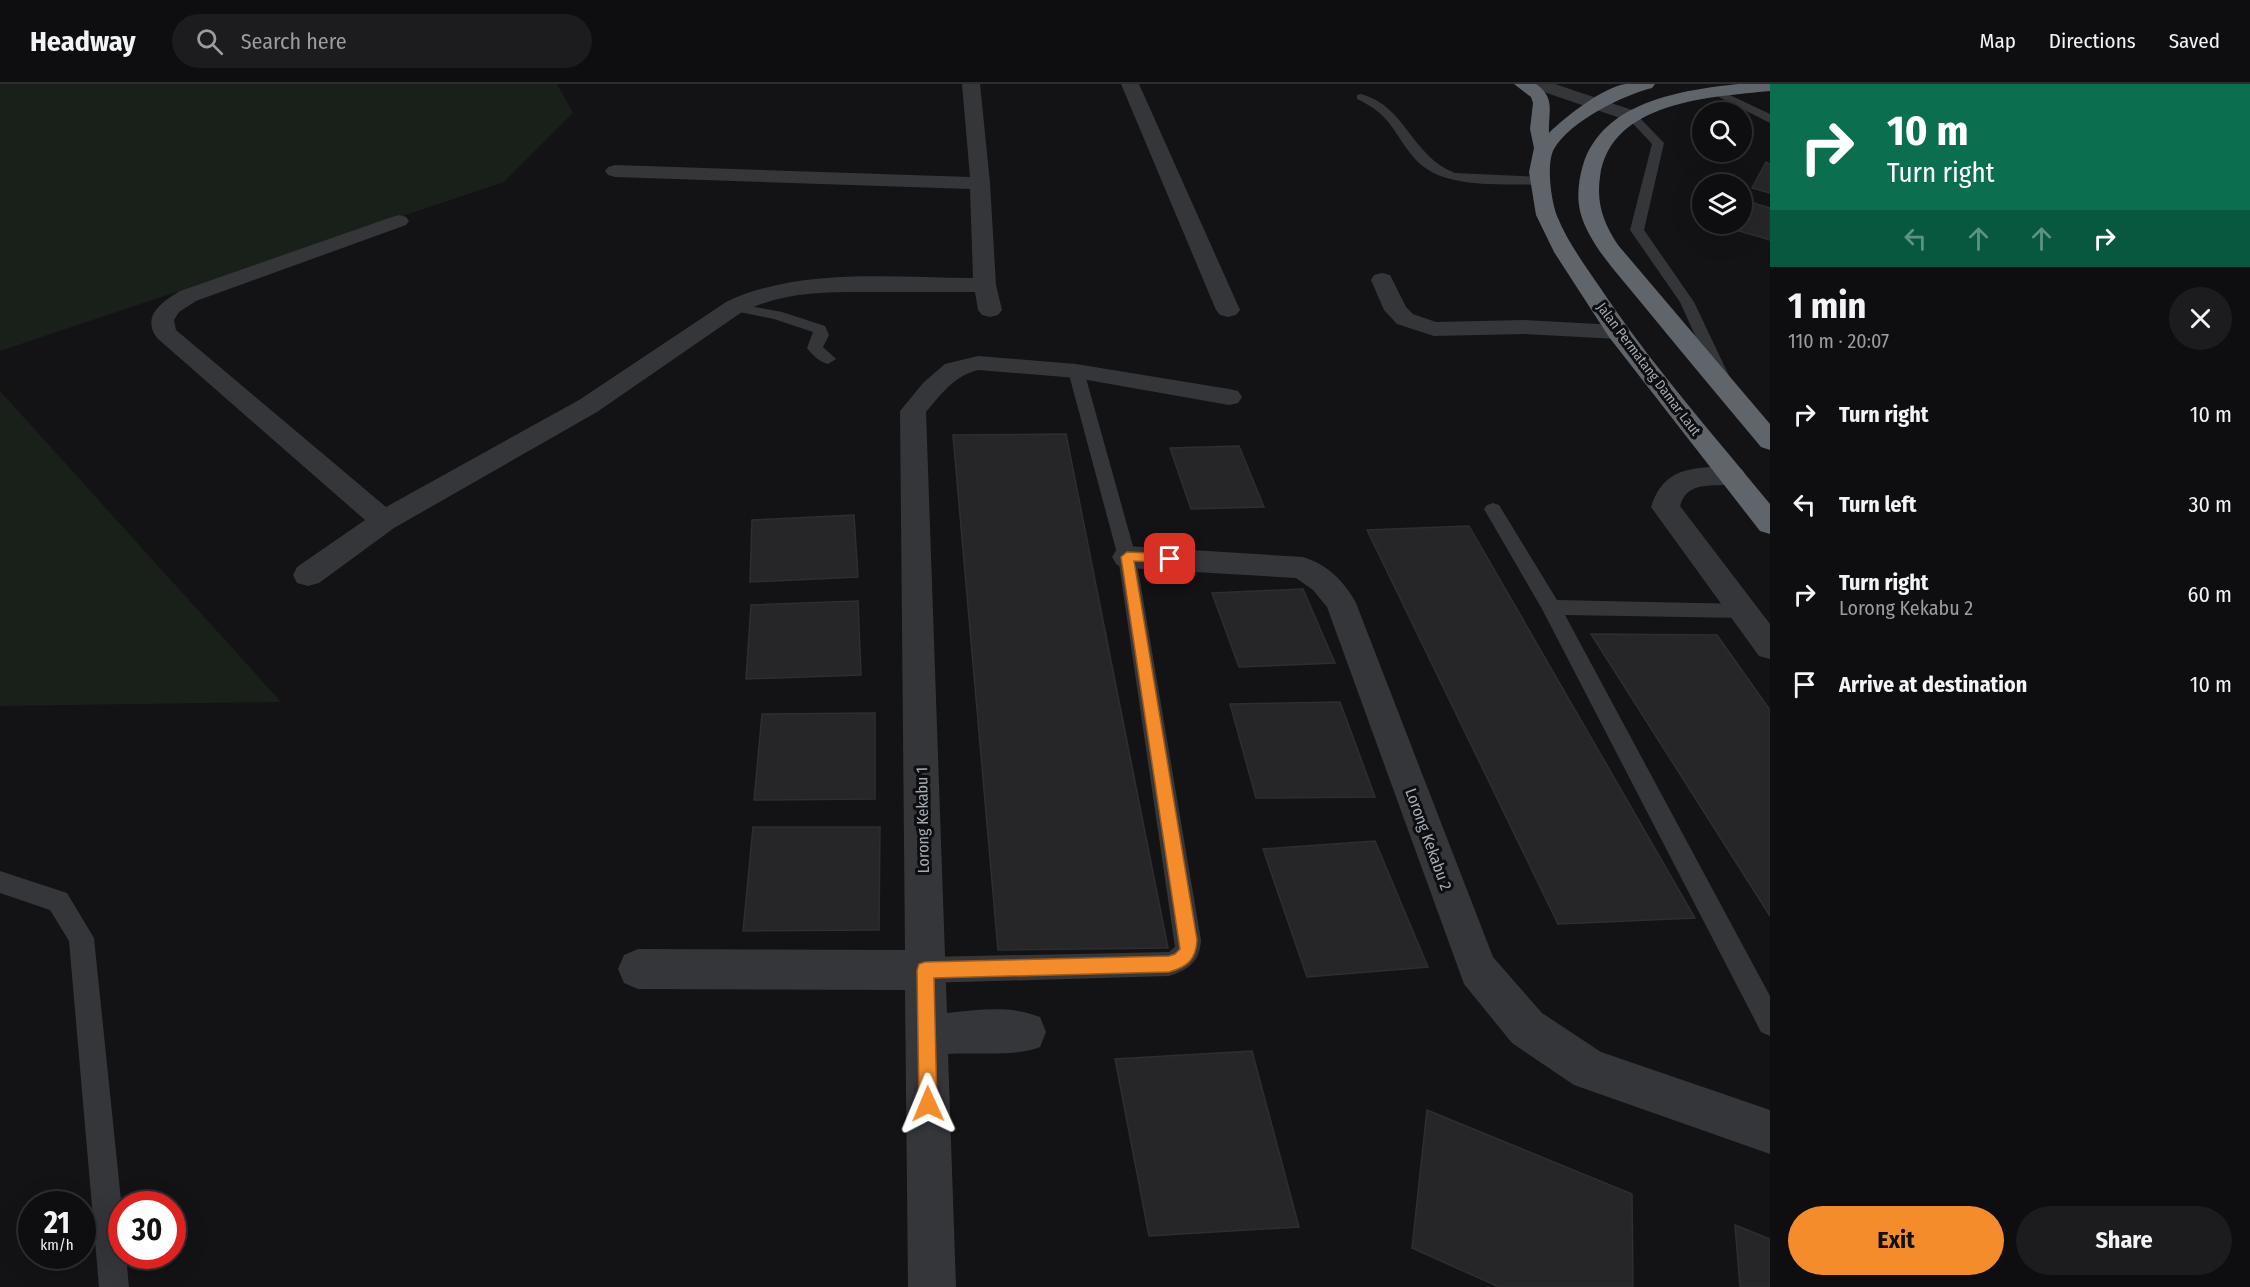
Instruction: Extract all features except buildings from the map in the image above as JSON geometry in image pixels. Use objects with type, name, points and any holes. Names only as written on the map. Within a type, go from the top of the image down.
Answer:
[{"type":"highway","name":"Jalan Permatang Damar Laut","points":[[1523,84],[1539,95],[1543,103],[1539,131],[1544,148],[1539,172],[1540,181],[1546,215],[1565,252],[1617,332],[1770,524]]},
{"type":"highway","points":[[1544,148],[1570,122],[1596,104],[1634,86],[1646,84]]},
{"type":"highway","points":[[1770,86],[1717,92],[1668,102],[1632,116],[1610,133],[1594,160],[1586,188],[1592,218],[1614,255],[1770,441]]},
{"type":"street","points":[[971,84],[980,183],[985,285],[990,310]]},
{"type":"street","points":[[1130,84],[1228,310]]},
{"type":"street","points":[[1538,84],[1632,116]]},
{"type":"street","points":[[615,171],[980,183]]},
{"type":"street","points":[[384,521],[165,333],[160,325],[162,316],[174,304],[188,296],[399,220]]},
{"type":"street","points":[[1382,280],[1396,310],[1405,319],[1434,329],[1524,327],[1617,332]]},
{"type":"street","points":[[308,575],[384,521],[588,406],[734,307],[770,291],[814,285],[985,285]]},
{"type":"street","name":"Lorong Kekabu 1","points":[[932,1287],[913,411],[933,387],[954,369],[978,363],[1076,371]]},
{"type":"street","points":[[1076,371],[1229,397]]},
{"type":"street","points":[[1732,477],[1696,477],[1678,483],[1668,493],[1665,507],[1770,647]]},
{"type":"street","name":"Lorong Kekabu 2","points":[[1127,557],[1303,568],[1324,582],[1341,603],[1478,970],[1527,1028],[1589,1070],[1770,1132]]},
{"type":"street","points":[[638,969],[925,970]]},
{"type":"street","points":[[927,1035],[981,1031],[1025,1032]]},
{"type":"lane","points":[[1717,92],[1770,119]]},
{"type":"lane","points":[[1361,97],[1385,110],[1415,153],[1441,173],[1453,177],[1540,181]]},
{"type":"lane","points":[[1632,116],[1658,143],[1638,230],[1688,302],[1729,394]]},
{"type":"lane","points":[[734,307],[777,315],[820,329],[821,335],[815,348],[828,359]]},
{"type":"lane","points":[[925,970],[1169,964],[1180,961],[1188,951],[1127,557],[1076,371]]},
{"type":"lane","points":[[1493,509],[1551,607],[1770,1023]]},
{"type":"lane","points":[[1551,607],[1744,611]]},
{"type":"lane","points":[[0,882],[58,902],[81,938],[114,1287]]},
{"type":"shaded area","points":[[0,84],[557,84],[573,113],[504,182],[0,351]]},
{"type":"shaded area","points":[[0,391],[281,702],[0,706]]},
{"type":"route","points":[[928,1104],[925,970],[1169,964],[1180,961],[1188,951],[1127,557],[1170,559]]}]
